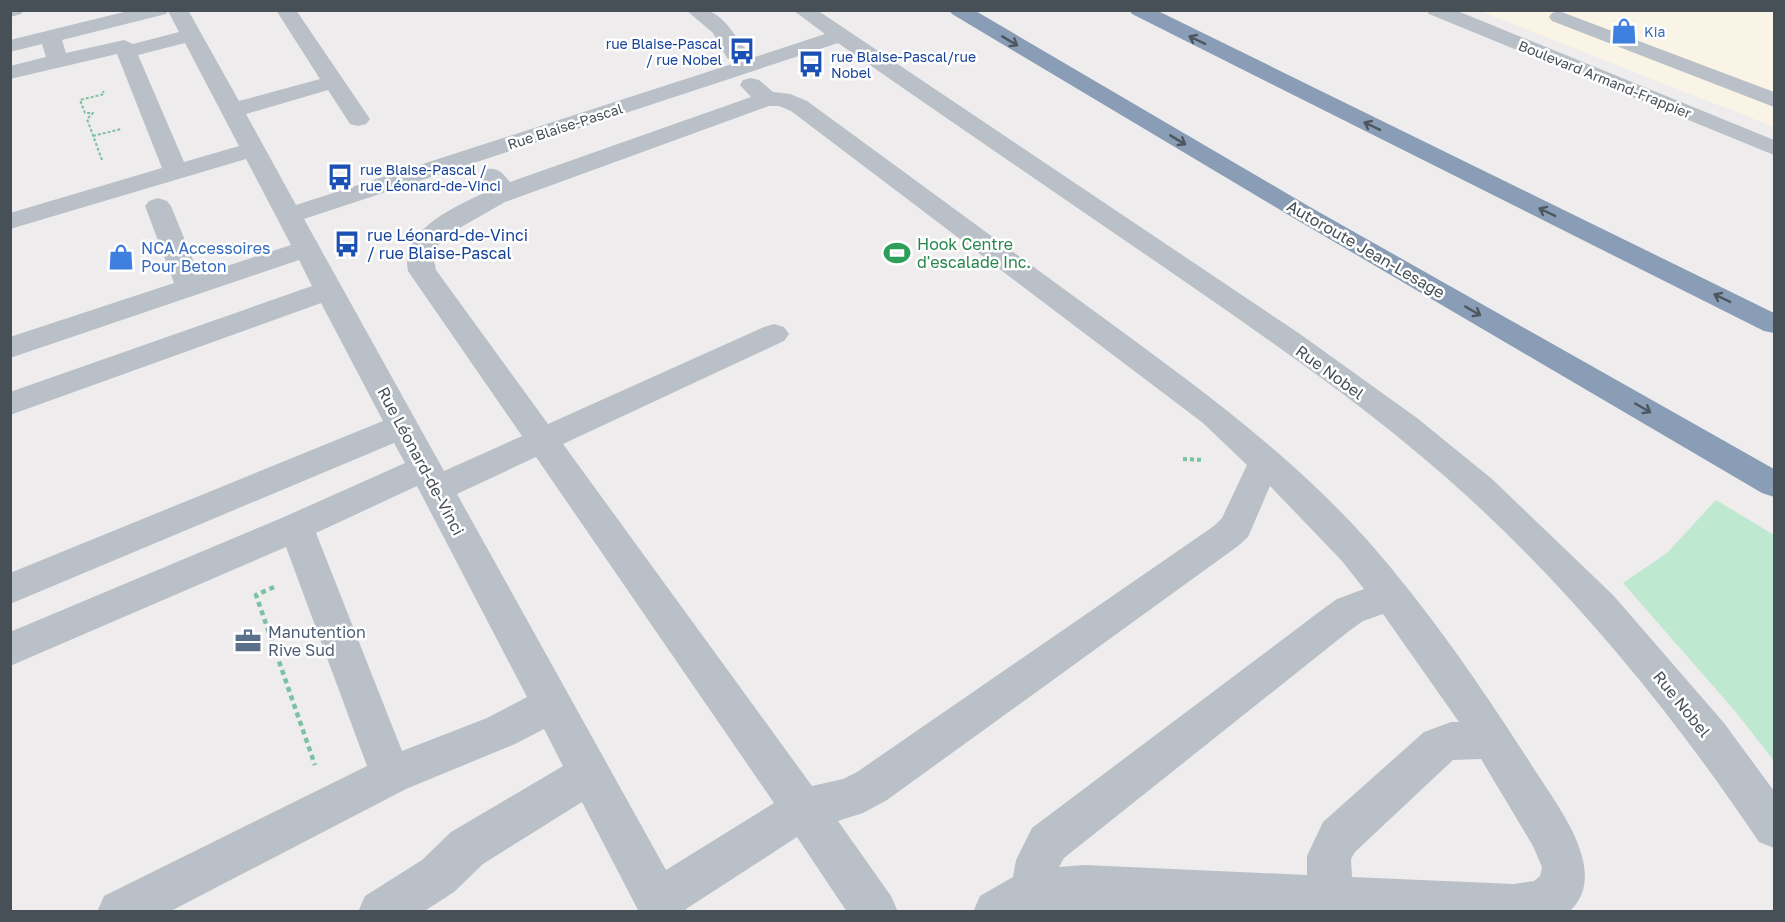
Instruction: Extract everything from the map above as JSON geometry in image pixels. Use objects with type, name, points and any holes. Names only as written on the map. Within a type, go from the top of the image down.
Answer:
[{"type":"highway","name":"Autoroute Jean-Lesage","points":[[960,10],[1301,212],[1774,484]]},
{"type":"highway","points":[[1139,10],[1774,324]]},
{"type":"street","points":[[10,46],[159,10]]},
{"type":"street","name":"Rue Léonard-de-Vinci","points":[[178,10],[661,906]]},
{"type":"street","points":[[286,10],[358,119]]},
{"type":"street","points":[[696,10],[721,29],[743,68],[767,99]]},
{"type":"street","name":"Rue Nobel","points":[[803,10],[1219,293],[1342,380],[1436,451],[1524,528],[1608,616],[1706,733],[1749,789],[1774,827]]},
{"type":"street","name":"Boulevard Armand-Frappier","points":[[1436,10],[1774,148]]},
{"type":"street","points":[[1511,41],[1559,17],[1580,10]]},
{"type":"street","points":[[1559,17],[1774,100]]},
{"type":"street","points":[[126,52],[192,35]]},
{"type":"street","points":[[50,36],[58,61]]},
{"type":"street","name":"Rue Blaise-Pascal","points":[[289,216],[840,36]]},
{"type":"street","points":[[10,73],[124,45],[176,172]]},
{"type":"street","points":[[232,110],[333,82]]},
{"type":"street","points":[[875,912],[434,289],[422,271],[419,256],[422,247],[430,237],[478,205],[505,192],[767,99],[783,99],[800,106],[1214,415],[1271,465],[1355,550],[1465,695],[1548,831],[1564,867],[1561,888],[1544,903],[1513,907],[1084,888],[1037,891],[1012,899],[996,912]]},
{"type":"street","points":[[10,221],[254,149]]},
{"type":"street","points":[[474,155],[505,192]]},
{"type":"street","points":[[158,206],[190,287]]},
{"type":"street","points":[[10,348],[307,248]]},
{"type":"street","points":[[10,404],[329,290]]},
{"type":"street","points":[[10,650],[296,526],[542,441],[774,334]]},
{"type":"street","points":[[10,589],[403,426]]},
{"type":"street","points":[[661,906],[803,809],[848,798],[872,786],[1226,536],[1236,527],[1259,474],[1271,465]]},
{"type":"street","points":[[296,526],[391,776]]},
{"type":"street","points":[[1037,891],[1035,874],[1038,858],[1048,843],[1343,615],[1350,610],[1391,596]]},
{"type":"street","points":[[120,912],[391,776],[501,731],[553,704]]},
{"type":"street","points":[[1330,899],[1329,856],[1339,837],[1439,746],[1451,741],[1492,739]]},
{"type":"street","points":[[381,912],[438,876],[467,848],[590,773]]},
{"type":"path","points":[[101,85],[104,94],[80,100],[85,113],[93,113],[87,119],[104,164]]},
{"type":"path","points":[[256,595],[317,771]]},
{"type":"shaded area","points":[[1480,11],[1774,11],[1774,127],[1637,73]]},
{"type":"green space","points":[[1716,500],[1774,535],[1774,761],[1735,711],[1623,583],[1667,553]]},
{"type":"place","name":"Kia","points":[[1624,31]]},
{"type":"place","name":"rue Blaise-Pascal / rue Nobel","points":[[742,51]]},
{"type":"place","name":"rue Blaise-Pascal/rue Nobel","points":[[811,64]]},
{"type":"place","name":"rue Blaise-Pascal / rue Léonard-de-Vinci","points":[[340,177]]},
{"type":"place","name":"rue Léonard-de-Vinci / rue Blaise-Pascal","points":[[347,244]]},
{"type":"place","name":"Hook Centre d'escalade Inc.","points":[[897,253]]},
{"type":"place","name":"NCA Accessoires Pour Beton","points":[[121,257]]},
{"type":"place","name":"Manutention Rive Sud","points":[[248,641]]}]
